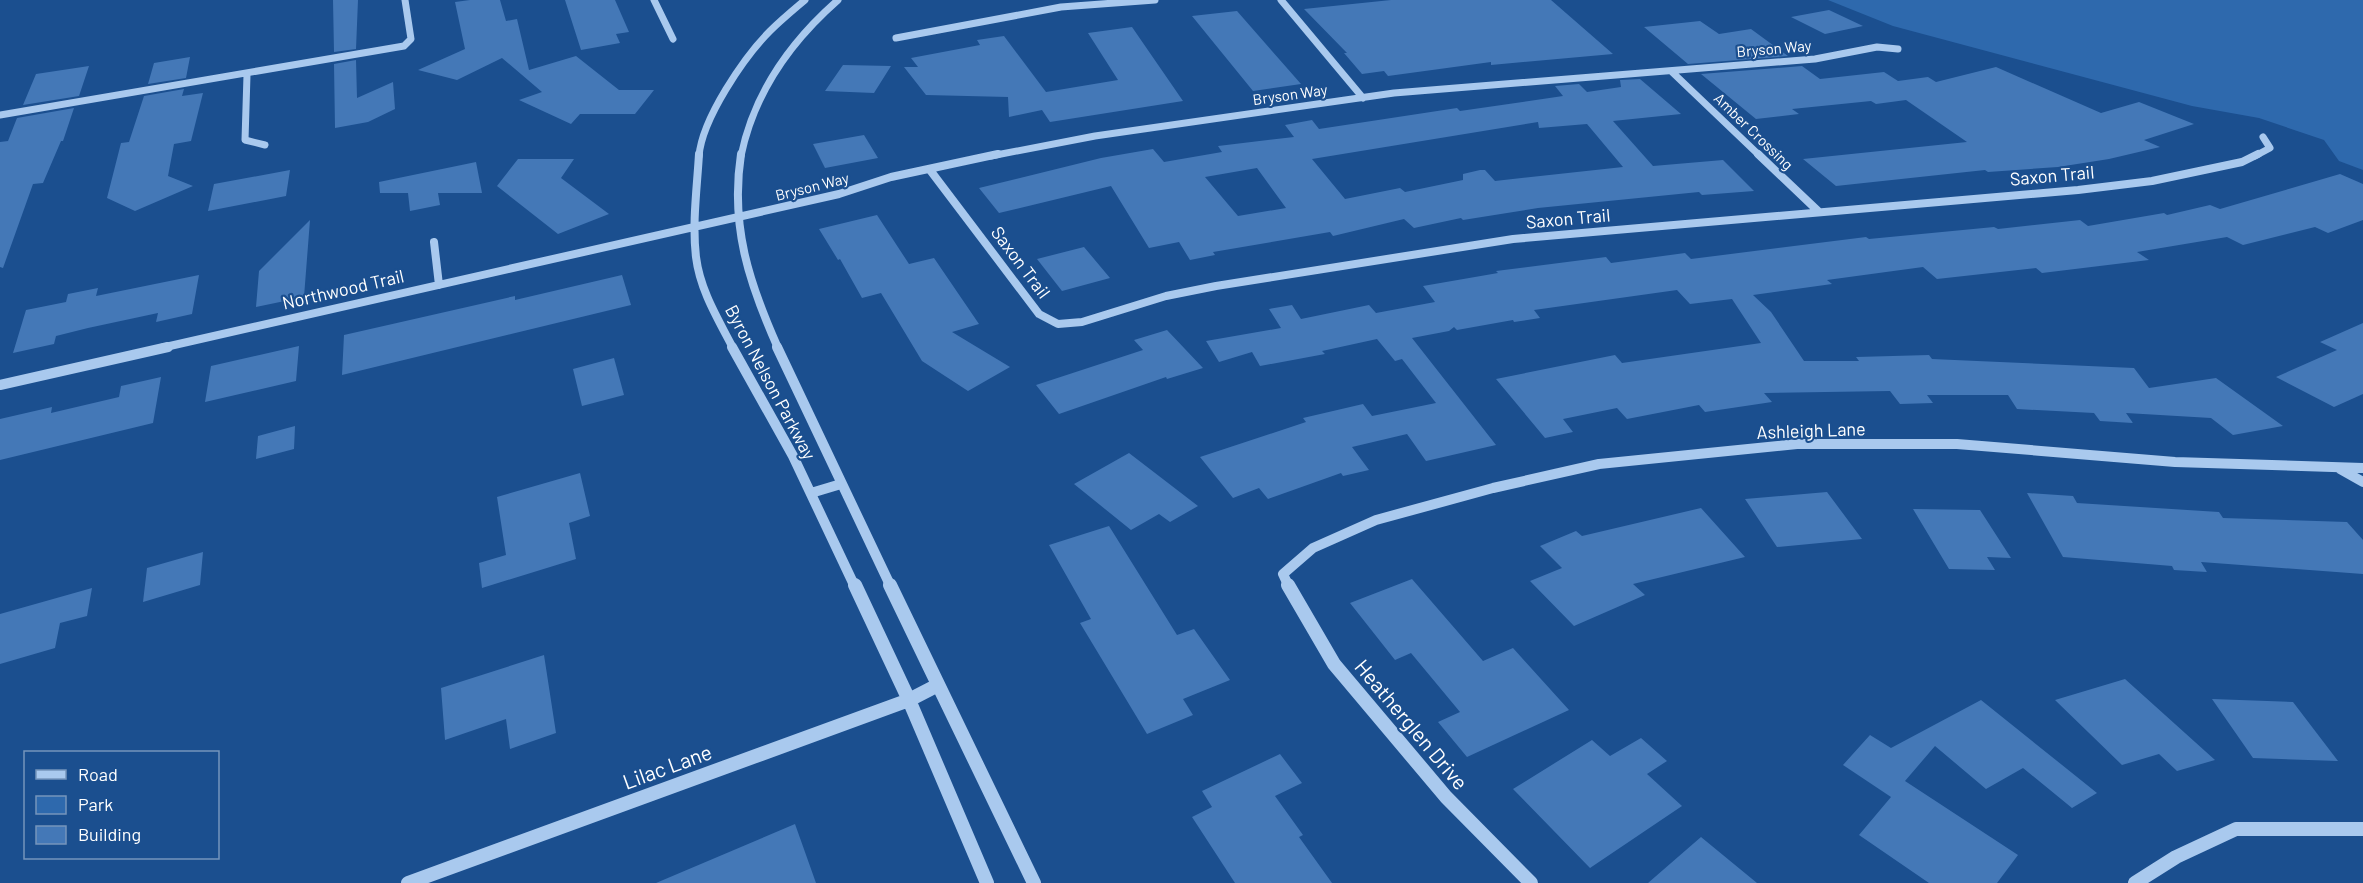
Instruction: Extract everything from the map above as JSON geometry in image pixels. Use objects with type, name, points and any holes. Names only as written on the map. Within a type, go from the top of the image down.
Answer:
[{"type":"street","points":[[0,115],[247,75],[404,46],[411,39],[405,0]]},
{"type":"street","points":[[654,0],[673,39]]},
{"type":"street","name":"Byron Nelson Parkway","points":[[805,0],[770,31],[718,103],[700,146],[694,226],[696,260],[708,300],[753,388],[793,456],[909,700],[987,883]]},
{"type":"street","name":"Byron Nelson Parkway","points":[[838,0],[800,36],[760,96],[742,146],[737,181],[741,244],[749,277],[798,396],[1034,883]]},
{"type":"street","points":[[896,38],[1061,7],[1155,0]]},
{"type":"street","points":[[1281,0],[1363,98]]},
{"type":"street","name":"Bryson Way","points":[[694,226],[839,194],[891,177],[1095,136],[1394,93],[1815,59],[1877,47],[1898,49]]},
{"type":"street","name":"Amber Crossing","points":[[1671,71],[1818,212]]},
{"type":"street","points":[[247,75],[245,140],[265,145]]},
{"type":"street","name":"Saxon Trail","points":[[930,170],[1040,314],[1058,324],[1082,322],[1166,296],[1216,286],[1501,241],[2067,191],[2152,181],[2242,162],[2270,148],[2263,137]]},
{"type":"street","name":"Northwood Trail","points":[[0,385],[694,226]]},
{"type":"street","points":[[434,242],[439,285]]},
{"type":"street","name":"Ashleigh Lane","points":[[1283,574],[1313,548],[1376,520],[1493,488],[1599,464],[1797,444],[1957,444],[2175,462],[2363,468]]},
{"type":"street","points":[[2337,468],[2363,483]]},
{"type":"street","points":[[811,493],[841,484]]},
{"type":"street","name":"Heatherglen Drive","points":[[1283,574],[1296,602],[1334,664],[1446,797],[1531,883]]},
{"type":"street","name":"Lilac Lane","points":[[408,883],[909,700],[938,685]]},
{"type":"street","points":[[2135,883],[2176,857],[2236,829],[2363,829]]},
{"type":"green space","points":[[1828,0],[2363,0],[2363,170],[2339,161],[2324,140],[2259,118],[2192,106],[1893,26]]},
{"type":"building","points":[[333,0],[358,0],[356,49],[334,52]]},
{"type":"building","points":[[500,0],[506,21],[517,19],[529,70],[576,56],[619,90],[654,90],[635,114],[580,114],[571,124],[519,100],[542,92],[502,58],[457,80],[418,70],[465,49],[455,2]]},
{"type":"building","points":[[565,0],[615,0],[629,32],[616,34],[620,43],[581,50]]},
{"type":"building","points":[[1391,0],[1551,0],[1613,54],[1491,65],[1491,62],[1388,76],[1384,71],[1362,74],[1344,53],[1347,53],[1304,9]]},
{"type":"building","points":[[1829,10],[1863,26],[1825,34],[1791,17]]},
{"type":"building","points":[[1237,11],[1301,84],[1253,91],[1192,16]]},
{"type":"building","points":[[1700,21],[1719,34],[1751,29],[1788,56],[1688,64],[1644,27]]},
{"type":"building","points":[[1132,27],[1183,101],[1050,122],[1042,110],[1009,117],[1008,97],[926,95],[904,67],[918,67],[911,58],[980,45],[977,40],[1004,36],[1046,92],[1118,80],[1088,33]]},
{"type":"building","points":[[190,57],[186,78],[148,84],[154,63]]},
{"type":"building","points":[[356,60],[357,98],[393,82],[395,109],[368,122],[335,128],[334,64]]},
{"type":"building","points":[[843,65],[891,66],[874,93],[825,91]]},
{"type":"building","points":[[89,66],[79,96],[23,105],[36,74]]},
{"type":"building","points":[[1802,66],[1820,79],[1884,72],[1898,81],[1928,77],[1936,82],[1996,67],[2101,113],[2139,102],[2194,124],[2144,140],[2160,147],[2109,159],[2058,167],[1988,172],[1985,170],[1836,186],[1803,159],[1967,142],[1906,100],[1792,109],[1799,114],[1756,119],[1701,74]]},
{"type":"building","points":[[1640,79],[1681,114],[1613,121],[1653,166],[1723,160],[1754,191],[1702,195],[1699,192],[1538,208],[1463,220],[1461,218],[1414,228],[1404,219],[1333,236],[1330,232],[1213,252],[1215,255],[1190,260],[1179,242],[1149,248],[1111,186],[999,213],[979,188],[1101,158],[1153,149],[1164,162],[1222,152],[1218,146],[1294,137],[1285,125],[1312,120],[1319,129],[1457,108],[1460,111],[1563,96],[1555,86],[1579,84],[1587,92],[1621,87],[1620,80]],"holes":[[[1538,122],[1539,128],[1587,124],[1623,167],[1495,181],[1485,170],[1480,170],[1463,174],[1463,180],[1405,192],[1400,188],[1345,199],[1312,159]],[[1257,168],[1286,208],[1238,216],[1205,177]]]},
{"type":"building","points":[[184,89],[182,96],[203,93],[191,141],[174,144],[168,176],[193,186],[135,211],[107,198],[121,143],[129,142],[144,96]]},
{"type":"building","points":[[74,108],[63,141],[61,141],[43,183],[33,184],[3,268],[0,267],[0,142],[8,141],[17,118]]},
{"type":"building","points":[[864,135],[878,158],[825,168],[813,144]]},
{"type":"building","points":[[518,159],[574,159],[561,178],[609,214],[558,234],[497,186]]},
{"type":"building","points":[[476,162],[482,193],[438,193],[440,205],[410,211],[408,193],[380,193],[379,182]]},
{"type":"building","points":[[290,170],[286,196],[208,211],[214,184]]},
{"type":"building","points":[[2340,174],[2363,184],[2363,220],[2328,233],[2315,227],[2243,245],[2227,237],[2137,252],[2149,260],[2042,273],[2036,268],[1937,279],[1923,267],[1827,280],[1832,284],[1753,295],[1771,312],[1804,361],[1859,361],[1856,357],[1929,355],[1932,359],[2134,368],[2149,388],[2216,378],[2283,426],[2233,435],[2211,418],[2126,413],[2133,423],[2100,421],[2094,413],[2017,409],[2008,395],[1927,395],[1933,403],[1900,404],[1890,391],[1764,393],[1772,402],[1705,412],[1699,405],[1627,419],[1617,408],[1563,419],[1573,432],[1545,438],[1496,379],[1615,355],[1622,363],[1761,343],[1732,299],[1690,304],[1677,290],[1534,310],[1540,318],[1514,322],[1513,320],[1457,330],[1454,327],[1449,331],[1412,338],[1496,445],[1426,461],[1407,434],[1352,447],[1369,470],[1343,476],[1341,473],[1268,499],[1259,488],[1233,498],[1200,457],[1306,422],[1303,418],[1363,404],[1372,416],[1436,403],[1402,359],[1395,361],[1377,339],[1322,351],[1325,354],[1260,366],[1252,352],[1219,362],[1206,341],[1281,328],[1269,309],[1292,305],[1301,319],[1369,305],[1376,313],[1435,302],[1423,286],[1498,273],[1496,271],[1606,257],[1611,263],[1685,253],[1691,259],[1866,237],[1869,239],[1994,227],[1998,229],[2080,220],[2088,226],[2164,213],[2167,215],[2210,205],[2220,209]]},
{"type":"building","points":[[877,215],[909,264],[934,258],[979,324],[952,332],[1010,367],[968,391],[922,361],[881,293],[862,298],[840,259],[838,260],[819,229]]},
{"type":"building","points":[[310,220],[304,297],[256,307],[259,271]]},
{"type":"building","points":[[1084,247],[1110,278],[1062,291],[1037,259]]},
{"type":"building","points":[[199,275],[192,314],[156,322],[158,313],[88,328],[56,336],[54,344],[13,353],[26,310],[66,302],[68,294],[98,288],[96,296]]},
{"type":"building","points":[[622,275],[631,305],[342,375],[344,335],[515,296],[515,300]]},
{"type":"building","points":[[2363,323],[2363,394],[2334,407],[2276,377],[2337,350],[2320,342]]},
{"type":"building","points":[[1167,330],[1203,368],[1167,379],[1166,377],[1059,414],[1036,385],[1143,350],[1134,340]]},
{"type":"building","points":[[299,346],[296,381],[205,402],[211,366]]},
{"type":"building","points":[[614,358],[624,395],[582,406],[573,369]]},
{"type":"building","points":[[161,377],[153,423],[0,460],[0,419],[52,407],[51,413],[119,397],[121,386]]},
{"type":"building","points":[[295,426],[294,449],[256,459],[258,436]]},
{"type":"building","points":[[1129,453],[1198,506],[1170,522],[1159,514],[1131,530],[1074,484]]},
{"type":"building","points":[[580,473],[590,516],[569,523],[576,559],[482,588],[479,563],[506,555],[497,497]]},
{"type":"building","points":[[1827,492],[1862,539],[1777,547],[1745,499]]},
{"type":"building","points":[[2027,493],[2073,496],[2077,503],[2219,512],[2223,518],[2347,522],[2363,540],[2363,574],[2201,562],[2207,572],[2174,570],[2172,566],[2063,557]]},
{"type":"building","points":[[1701,508],[1745,557],[1633,584],[1645,595],[1574,626],[1530,581],[1562,568],[1540,546],[1576,531],[1582,536]]},
{"type":"building","points":[[1913,509],[1980,510],[2011,558],[1987,557],[1995,570],[1949,569]]},
{"type":"building","points":[[1109,526],[1177,635],[1194,629],[1230,680],[1183,699],[1193,715],[1147,734],[1080,623],[1091,619],[1049,545]]},
{"type":"building","points":[[203,552],[200,585],[143,602],[147,568]]},
{"type":"building","points":[[1412,579],[1483,661],[1513,648],[1569,710],[1467,757],[1438,722],[1460,712],[1411,653],[1395,660],[1350,603]]},
{"type":"building","points":[[92,588],[87,616],[60,623],[55,648],[0,664],[0,614]]},
{"type":"building","points":[[544,655],[556,733],[510,749],[506,719],[445,740],[441,688]]},
{"type":"building","points":[[2125,679],[2215,760],[2177,771],[2159,754],[2122,765],[2055,700]]},
{"type":"building","points":[[2212,699],[2293,702],[2338,761],[2253,758]]},
{"type":"building","points":[[1981,700],[2097,793],[2072,808],[2023,768],[1986,789],[1935,746],[1905,781],[2018,855],[1997,883],[1929,883],[1859,835],[1891,797],[1843,765],[1870,735],[1891,748]]},
{"type":"building","points":[[1641,738],[1667,761],[1647,774],[1682,806],[1590,868],[1513,789],[1592,740],[1610,756]]},
{"type":"building","points":[[1280,754],[1302,783],[1275,796],[1303,835],[1299,837],[1332,883],[1235,883],[1192,817],[1212,807],[1202,791]]},
{"type":"building","points":[[795,824],[816,883],[656,883]]},
{"type":"building","points":[[1701,837],[1757,883],[1648,883]]}]
